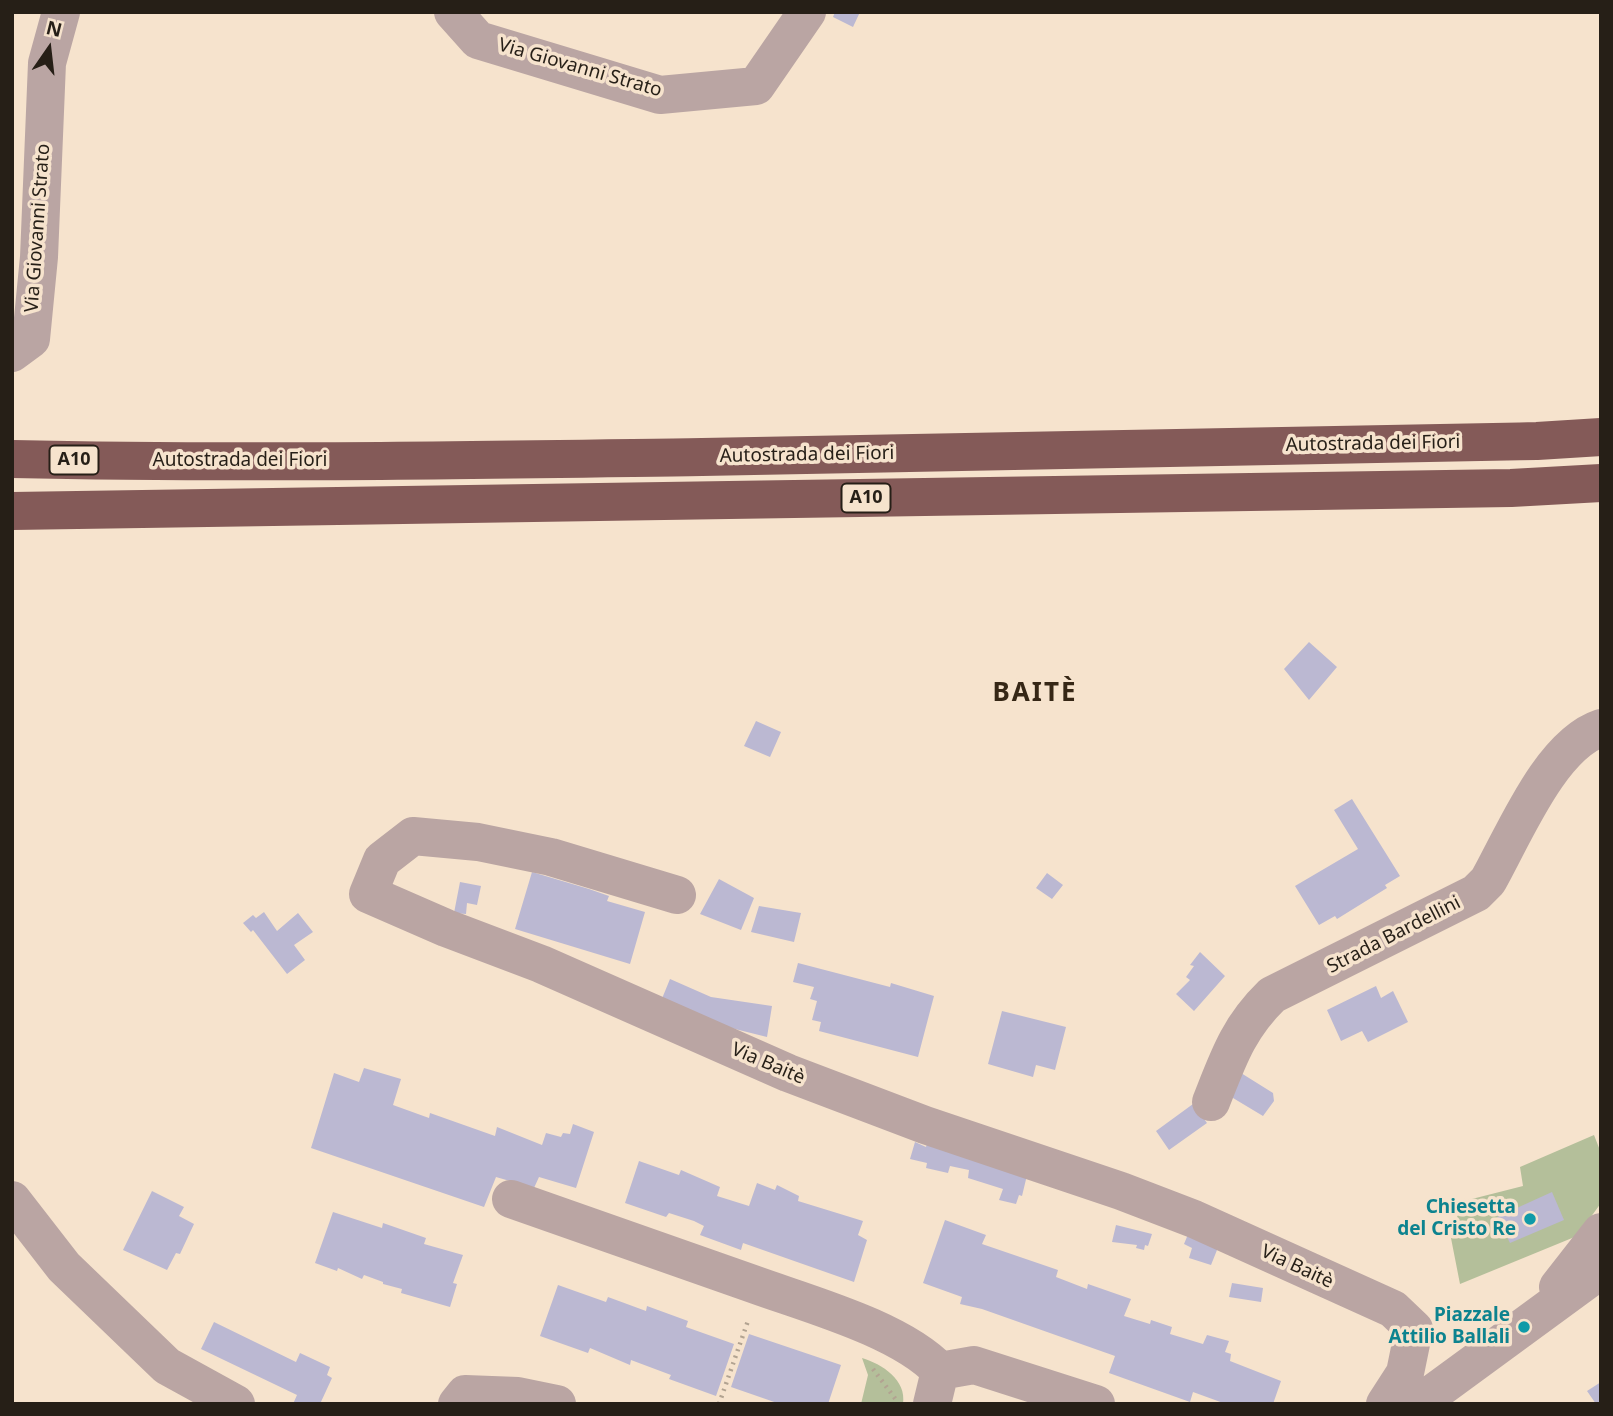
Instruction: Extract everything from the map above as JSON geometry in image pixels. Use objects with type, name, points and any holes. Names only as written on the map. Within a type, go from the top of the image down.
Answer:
[{"type":"highway","name":"Autostrada dei Fiori","points":[[12,459],[136,462],[494,460],[1048,452],[1537,441],[1601,437]]},
{"type":"highway","name":"A10","points":[[12,511],[1511,488],[1601,483]]},
{"type":"street","name":"Via Giovanni Strato","points":[[12,353],[31,339],[39,257],[47,62],[61,12]]},
{"type":"street","name":"Via Giovanni Strato","points":[[453,12],[478,40],[660,94],[756,86],[807,12]]},
{"type":"street","name":"Strada Bardellini","points":[[1211,1102],[1228,1059],[1253,1013],[1272,995],[1476,893],[1488,881],[1550,768],[1581,737],[1601,728]]},
{"type":"street","name":"Via Baitè","points":[[677,895],[551,857],[478,842],[413,836],[382,860],[368,894],[446,928],[541,964],[788,1073],[925,1125],[1121,1191],[1194,1219],[1393,1309],[1414,1329],[1405,1373],[1385,1404]]},
{"type":"street","points":[[511,1199],[845,1317],[907,1344],[927,1356],[936,1387],[974,1365],[1096,1404]]},
{"type":"street","points":[[12,1200],[64,1267],[167,1366],[236,1404]]},
{"type":"street","points":[[1532,1323],[1601,1232]]},
{"type":"street","points":[[1418,1404],[1601,1270]]},
{"type":"street","points":[[457,1404],[465,1394],[518,1396],[557,1404]]},
{"type":"path","points":[[719,1404],[750,1317]]},
{"type":"green space","points":[[1594,1135],[1601,1153],[1601,1203],[1577,1236],[1460,1284],[1450,1233],[1464,1201],[1523,1186],[1520,1167]]},
{"type":"green space","points":[[862,1358],[892,1374],[901,1388],[903,1404],[861,1404],[868,1375]]},
{"type":"building","points":[[835,12],[860,12],[853,27],[833,17]]},
{"type":"building","points":[[1309,642],[1337,667],[1309,700],[1284,669]]},
{"type":"building","points":[[756,721],[781,732],[770,757],[744,746]]},
{"type":"building","points":[[1352,799],[1400,876],[1385,885],[1387,888],[1337,919],[1335,916],[1319,925],[1295,886],[1358,849],[1334,810]]},
{"type":"building","points":[[532,872],[609,896],[607,901],[645,912],[630,964],[515,929]]},
{"type":"building","points":[[1047,873],[1063,885],[1052,899],[1036,888]]},
{"type":"building","points":[[719,879],[754,898],[741,930],[700,914]]},
{"type":"building","points":[[460,882],[481,886],[477,905],[467,903],[466,914],[454,913]]},
{"type":"building","points":[[759,906],[801,913],[794,942],[751,932]]},
{"type":"building","points":[[264,912],[277,931],[298,913],[313,932],[294,945],[305,960],[287,974],[253,930],[251,932],[243,923],[253,915],[256,918]]},
{"type":"building","points":[[1200,952],[1225,976],[1194,1011],[1176,994],[1190,980],[1186,977],[1194,966],[1190,965]]},
{"type":"building","points":[[798,963],[890,987],[891,983],[934,996],[918,1057],[819,1031],[821,1022],[812,1020],[817,1001],[810,999],[814,987],[793,982]]},
{"type":"building","points":[[670,979],[711,997],[772,1006],[767,1037],[707,1022],[661,1001]]},
{"type":"building","points":[[1376,986],[1381,998],[1393,991],[1408,1022],[1368,1042],[1362,1031],[1341,1041],[1327,1010]]},
{"type":"building","points":[[1002,1011],[1066,1027],[1055,1070],[1036,1065],[1033,1077],[988,1064]]},
{"type":"building","points":[[364,1068],[401,1079],[393,1105],[429,1118],[430,1113],[495,1136],[497,1127],[542,1145],[546,1133],[561,1137],[563,1133],[570,1134],[573,1124],[594,1132],[576,1188],[539,1177],[534,1188],[496,1177],[484,1207],[311,1148],[334,1073],[359,1082]]},
{"type":"building","points":[[1241,1073],[1273,1093],[1274,1101],[1263,1116],[1228,1095]]},
{"type":"building","points":[[1193,1104],[1207,1123],[1169,1150],[1156,1131]]},
{"type":"building","points":[[928,1140],[1028,1171],[1022,1196],[1019,1195],[1016,1204],[999,1200],[1003,1189],[968,1178],[969,1170],[950,1166],[948,1173],[926,1168],[927,1163],[910,1159],[915,1142],[926,1147]]},
{"type":"building","points":[[639,1161],[679,1175],[681,1170],[720,1187],[717,1196],[749,1206],[757,1183],[775,1190],[777,1185],[799,1196],[798,1201],[863,1221],[858,1235],[867,1240],[854,1282],[743,1243],[741,1250],[700,1235],[704,1226],[694,1221],[669,1213],[666,1217],[625,1203]]},
{"type":"building","points":[[152,1191],[184,1207],[179,1216],[194,1224],[180,1254],[176,1253],[167,1270],[123,1250]]},
{"type":"building","name":"Chiesetta del Cristo Re","points":[[1552,1192],[1564,1220],[1510,1243],[1497,1217]]},
{"type":"building","points":[[333,1212],[382,1228],[383,1223],[426,1238],[424,1244],[463,1255],[453,1283],[457,1284],[450,1307],[401,1293],[402,1289],[364,1275],[362,1279],[338,1268],[337,1271],[315,1263]]},
{"type":"building","points":[[945,1220],[986,1235],[982,1244],[1058,1270],[1056,1277],[1087,1289],[1088,1284],[1131,1299],[1124,1316],[1150,1324],[1151,1320],[1172,1327],[1170,1334],[1203,1344],[1207,1335],[1229,1341],[1225,1352],[1231,1354],[1230,1361],[1281,1381],[1273,1404],[1226,1404],[1193,1392],[1190,1402],[1109,1373],[1115,1356],[982,1309],[960,1304],[962,1297],[923,1283]]},
{"type":"building","points":[[1116,1225],[1152,1234],[1148,1246],[1145,1245],[1144,1250],[1136,1248],[1137,1245],[1112,1242]]},
{"type":"building","points":[[1189,1232],[1219,1245],[1211,1265],[1189,1258],[1192,1248],[1184,1244]]},
{"type":"building","points":[[1232,1283],[1263,1288],[1261,1302],[1229,1297]]},
{"type":"building","points":[[558,1285],[606,1302],[608,1297],[646,1311],[647,1306],[688,1321],[686,1327],[734,1344],[716,1396],[669,1379],[671,1375],[631,1360],[630,1365],[590,1348],[588,1353],[540,1336]]},
{"type":"building","points":[[214,1322],[296,1362],[300,1353],[330,1367],[327,1375],[332,1378],[320,1404],[293,1404],[297,1395],[201,1349]]},
{"type":"building","points":[[749,1334],[841,1365],[828,1404],[780,1404],[731,1387]]},
{"type":"building","points":[[1601,1382],[1601,1404],[1596,1404],[1587,1391]]},
{"type":"place","name":"Chiesetta del Cristo Re","points":[[1530,1219]]},
{"type":"place","name":"Piazzale Attilio Ballali","points":[[1524,1327]]},
{"type":"district","name":"BAITÈ","points":[[1035,694]]}]
